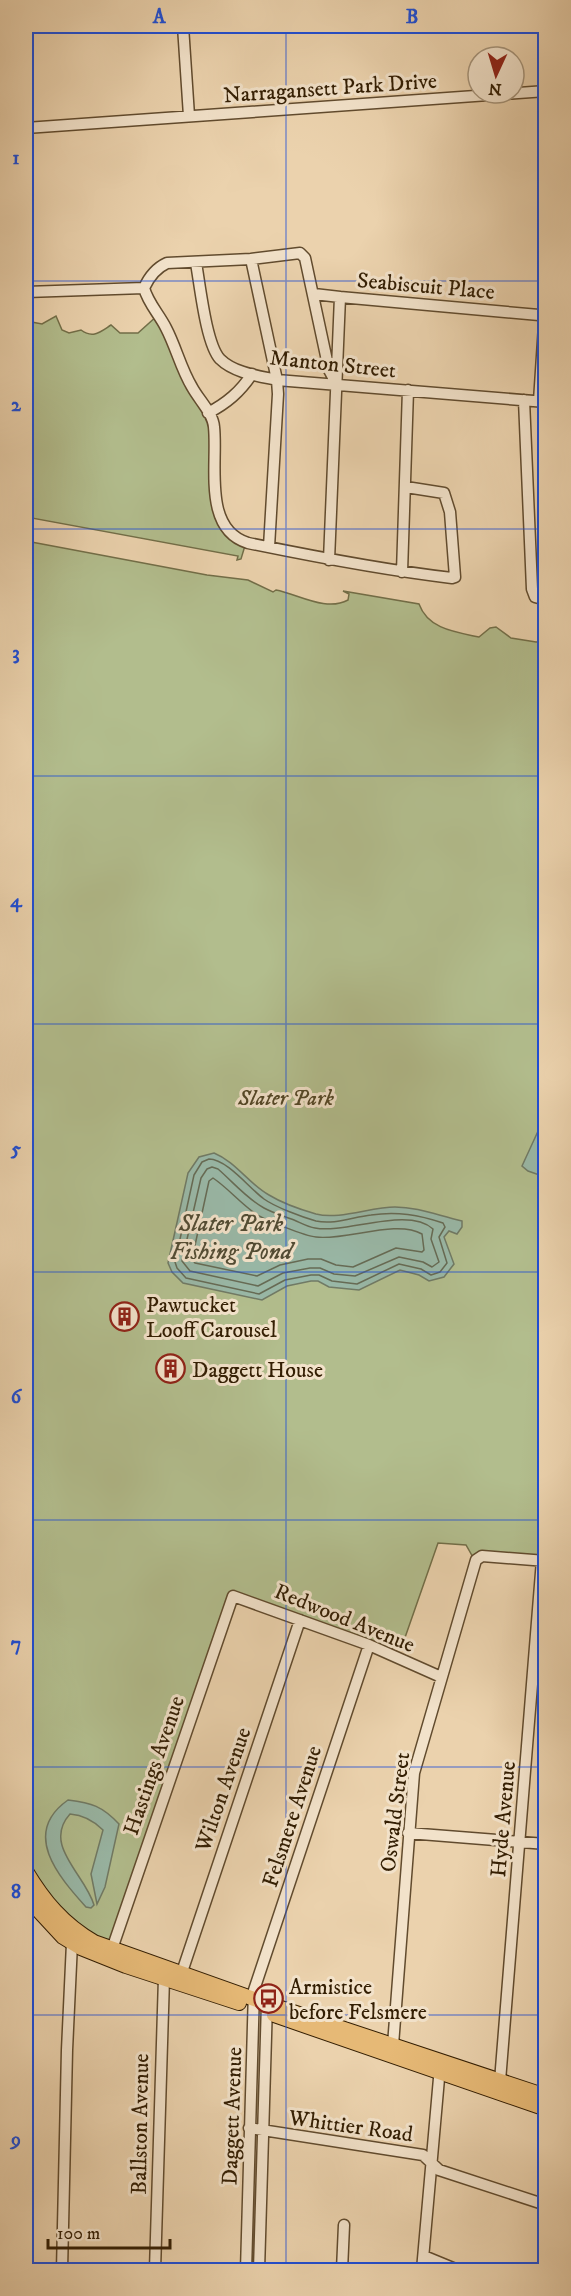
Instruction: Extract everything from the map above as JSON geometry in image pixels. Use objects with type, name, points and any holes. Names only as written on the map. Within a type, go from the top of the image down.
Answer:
[{"type":"main road","points":[[26,1871],[42,1898],[66,1923],[94,1942],[182,1972],[260,2006],[440,2067],[546,2109]]},
{"type":"main road","points":[[26,1897],[53,1928],[72,1943],[103,1958],[164,1978],[393,2044],[440,2067],[500,2081],[546,2096]]},
{"type":"street","points":[[183,26],[189,116]]},
{"type":"street","name":"Narragansett Park Drive","points":[[26,128],[546,91]]},
{"type":"street","points":[[337,385],[328,370],[314,294],[305,258],[300,254],[196,263],[176,261],[161,266],[148,279],[144,288],[146,298],[160,315],[188,381],[214,425],[214,494],[222,521],[231,533],[240,540],[329,560],[402,572],[455,577],[450,512],[444,493],[406,487]]},
{"type":"street","points":[[251,259],[278,380],[269,547]]},
{"type":"street","name":"Manton Street","points":[[196,263],[213,347],[219,358],[229,365],[252,374],[278,380],[542,401]]},
{"type":"street","points":[[26,292],[144,288]]},
{"type":"street","points":[[314,294],[340,297]]},
{"type":"street","name":"Seabiscuit Place","points":[[329,560],[340,297],[539,315],[544,319],[542,401]]},
{"type":"street","points":[[208,413],[225,404],[242,390],[252,374]]},
{"type":"street","points":[[402,572],[408,390]]},
{"type":"street","points":[[524,400],[532,589],[535,597],[546,600]]},
{"type":"street","name":"Oswald Street","points":[[393,2044],[414,1773],[478,1557],[544,1561]]},
{"type":"street","name":"Hyde Avenue","points":[[500,2081],[544,1561]]},
{"type":"street","name":"Redwood Avenue","points":[[233,1596],[369,1645],[441,1677]]},
{"type":"street","name":"Hastings Avenue","points":[[112,1949],[233,1596]]},
{"type":"street","name":"Wilton Avenue","points":[[182,1972],[300,1620]]},
{"type":"street","name":"Felsmere Avenue","points":[[260,2006],[254,1990],[369,1645]]},
{"type":"street","points":[[408,1833],[546,1844]]},
{"type":"street","points":[[62,2271],[72,1943]]},
{"type":"street","name":"Ballston Avenue","points":[[155,2271],[164,1978]]},
{"type":"street","name":"Daggett Avenue","points":[[246,2271],[249,2128],[260,2006]]},
{"type":"street","name":"Daggett Avenue","points":[[259,2271],[262,2131],[260,2006]]},
{"type":"street","points":[[422,2271],[440,2067]]},
{"type":"street","name":"Whittier Road","points":[[249,2128],[423,2155],[439,2170],[546,2205]]},
{"type":"street","points":[[342,2271],[344,2225]]},
{"type":"street","points":[[424,2256],[458,2271]]},
{"type":"green space","points":[[56,316],[62,330],[69,333],[81,330],[93,334],[111,325],[120,333],[138,333],[157,316],[208,409],[213,486],[224,522],[247,539],[241,559],[237,560],[238,556],[26,517],[26,321],[42,324]]},
{"type":"green space","name":"Slater Park","points":[[26,541],[207,575],[248,580],[273,592],[276,590],[285,592],[321,603],[331,604],[348,600],[349,594],[343,591],[419,604],[429,619],[452,631],[479,637],[490,628],[496,627],[511,638],[536,642],[546,641],[545,1560],[474,1559],[466,1545],[438,1543],[401,1649],[393,1646],[389,1655],[237,1594],[111,1944],[73,1922],[50,1898],[26,1861]]},
{"type":"water","points":[[545,1116],[545,1177],[528,1171],[522,1166]]},
{"type":"water","name":"Slater Park Fishing Pond","points":[[214,1153],[229,1162],[269,1195],[316,1214],[335,1215],[404,1207],[462,1221],[462,1227],[457,1234],[449,1231],[444,1237],[454,1264],[444,1277],[429,1281],[419,1275],[400,1270],[359,1290],[329,1287],[318,1281],[311,1281],[287,1286],[262,1300],[183,1283],[172,1272],[168,1263],[188,1173],[199,1157]]},
{"type":"water","points":[[68,1800],[96,1806],[119,1824],[105,1887],[97,1904],[91,1874],[103,1830],[88,1819],[70,1814],[63,1826],[61,1837],[63,1848],[89,1893],[94,1905],[91,1908],[86,1907],[65,1882],[49,1854],[46,1840],[47,1826],[54,1813]]},
{"type":"place","name":"Pawtucket Looff Carousel","points":[[125,1317]]},
{"type":"place","name":"Daggett House","points":[[171,1369]]},
{"type":"place","name":"Armistice before Felsmere","points":[[268,1999]]}]
